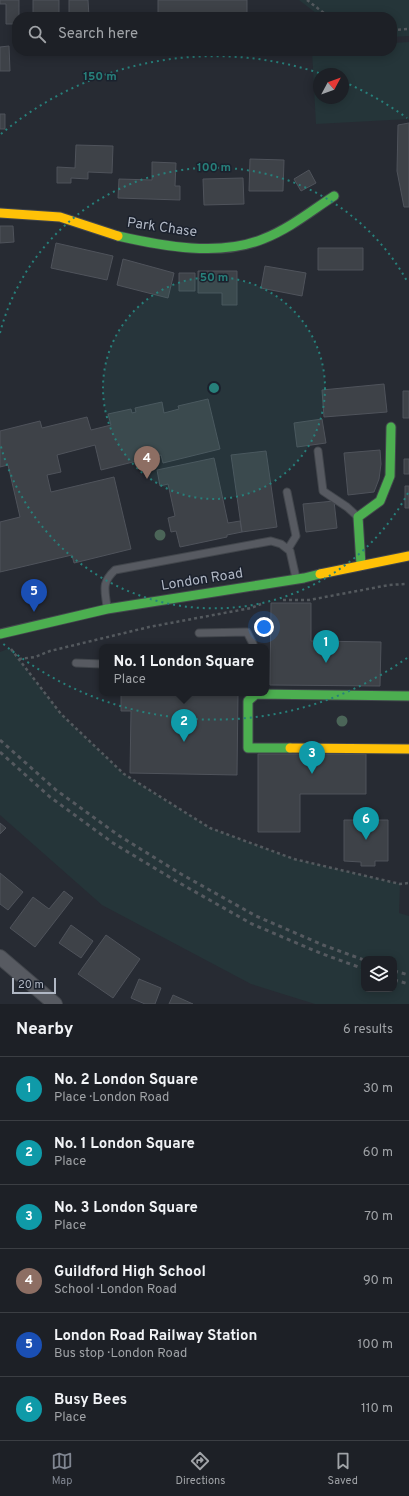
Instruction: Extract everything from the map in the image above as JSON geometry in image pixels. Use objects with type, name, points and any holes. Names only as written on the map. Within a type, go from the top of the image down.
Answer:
[{"type":"street","name":"Park Chase","points":[[0,213],[61,218],[117,236],[155,243],[192,248],[220,247],[242,245],[262,240],[286,228],[334,196]]},
{"type":"street","points":[[361,565],[358,517],[380,501],[390,476],[391,427]]},
{"type":"street","name":"London Road","points":[[0,634],[107,610],[296,580],[409,556]]},
{"type":"street","points":[[269,694],[409,696]]},
{"type":"street","points":[[254,696],[248,701],[248,748],[409,749]]},
{"type":"street","points":[[0,957],[55,1004]]},
{"type":"lane","points":[[318,451],[323,491],[348,508],[358,517]]},
{"type":"lane","points":[[287,492],[296,536],[288,549]]},
{"type":"lane","points":[[107,610],[104,585],[108,577],[115,570],[271,541],[281,544],[290,550],[296,580]]},
{"type":"lane","points":[[199,633],[247,632],[253,644]]},
{"type":"lane","points":[[76,663],[99,664]]},
{"type":"path","points":[[307,0],[323,12]]},
{"type":"path","points":[[397,30],[409,29]]},
{"type":"path","points":[[276,600],[309,600],[389,585],[405,584]]},
{"type":"path","points":[[19,659],[35,657],[50,651],[149,627],[251,608],[263,603]]},
{"type":"path","points":[[10,648],[61,714],[124,774],[210,828],[294,858],[400,884],[409,883]]},
{"type":"shaded area","points":[[299,0],[409,0],[409,36],[397,37],[397,12],[315,12]]},
{"type":"shaded area","points":[[409,42],[409,119],[316,124],[315,104],[349,104],[349,68],[313,68],[313,69],[312,56],[397,56],[397,43]]},
{"type":"shaded area","points":[[10,648],[61,714],[124,774],[210,828],[294,859],[400,884],[399,913],[409,916],[409,1004],[315,1004],[251,984],[102,905],[0,815],[0,652]]},
{"type":"building","points":[[0,0],[19,0],[19,12],[12,12],[12,24],[6,24],[6,4],[0,4]]},
{"type":"building","points":[[33,0],[59,0],[59,12],[33,12]]},
{"type":"building","points":[[69,0],[88,0],[89,12],[69,12]]},
{"type":"building","points":[[158,0],[247,0],[247,12],[158,12]]},
{"type":"building","points":[[9,46],[10,71],[0,71],[0,47]]},
{"type":"building","points":[[0,114],[5,114],[5,129],[0,129]]},
{"type":"building","points":[[409,123],[409,207],[404,207],[397,171],[398,125]]},
{"type":"building","points":[[76,145],[113,146],[112,173],[88,172],[88,179],[71,178],[71,183],[57,183],[57,167],[75,168]]},
{"type":"building","points":[[250,159],[284,160],[283,191],[249,191]]},
{"type":"building","points":[[152,162],[176,163],[175,186],[180,186],[180,200],[118,198],[119,179],[152,180]]},
{"type":"building","points":[[309,170],[316,183],[301,191],[294,179]]},
{"type":"building","points":[[243,178],[244,204],[204,205],[203,179]]},
{"type":"building","points":[[0,226],[13,226],[14,242],[0,243]]},
{"type":"building","points":[[56,243],[113,256],[107,280],[51,268]]},
{"type":"building","points":[[318,248],[363,248],[363,270],[318,270]]},
{"type":"building","points":[[123,259],[174,273],[168,298],[117,285]]},
{"type":"building","points":[[265,266],[306,273],[302,296],[261,288]]},
{"type":"building","points":[[198,271],[237,271],[237,305],[222,305],[222,293],[198,293]]},
{"type":"building","points":[[179,273],[195,273],[195,291],[179,291]]},
{"type":"building","points":[[384,384],[387,412],[324,417],[322,390]]},
{"type":"building","points":[[403,391],[409,391],[409,418],[403,418]]},
{"type":"building","points":[[208,399],[220,449],[163,463],[161,455],[101,470],[95,445],[57,455],[61,472],[47,475],[51,492],[114,477],[131,549],[74,563],[72,555],[0,572],[0,522],[20,517],[8,465],[0,467],[0,431],[40,421],[42,428],[87,417],[91,430],[111,425],[108,414],[131,409],[132,413],[136,412],[135,408],[162,402],[164,413],[179,409],[178,406]]},
{"type":"building","points":[[322,419],[326,443],[297,447],[294,423]]},
{"type":"building","points":[[380,450],[381,464],[379,479],[374,492],[348,495],[344,453]]},
{"type":"building","points":[[266,451],[277,527],[242,532],[231,455]]},
{"type":"building","points":[[214,458],[228,523],[240,521],[242,532],[227,535],[227,537],[180,547],[176,531],[171,532],[168,518],[175,516],[168,484],[160,486],[157,470]]},
{"type":"building","points":[[404,459],[409,459],[409,474],[404,474]]},
{"type":"building","points":[[405,486],[409,486],[409,508],[405,508]]},
{"type":"building","points":[[334,501],[337,528],[306,532],[303,504]]},
{"type":"building","points":[[271,603],[311,603],[311,641],[381,642],[380,686],[270,685]]},
{"type":"building","points":[[121,696],[238,696],[237,775],[130,773],[131,711],[121,711]]},
{"type":"building","points":[[258,754],[366,754],[366,794],[300,794],[300,832],[258,832]]},
{"type":"building","points":[[360,815],[374,816],[374,820],[388,820],[388,861],[375,861],[375,866],[361,866],[361,862],[344,861],[344,820],[360,820]]},
{"type":"building","points":[[0,823],[6,828],[0,834]]},
{"type":"building","points":[[0,873],[23,892],[8,910],[0,904]]},
{"type":"building","points":[[64,891],[73,898],[35,947],[10,928],[33,897],[49,909]]},
{"type":"building","points":[[71,925],[93,941],[81,958],[59,943]]},
{"type":"building","points":[[106,935],[140,959],[113,998],[78,974]]},
{"type":"building","points":[[139,979],[161,988],[155,1004],[145,1004],[131,998]]},
{"type":"building","points":[[173,995],[193,1004],[169,1004]]},
{"type":"railway","points":[[0,740],[56,790],[118,835],[181,874],[256,916],[323,945],[361,959]]},
{"type":"railway","points":[[0,752],[50,797],[113,843],[176,881],[252,924],[320,953],[361,968]]},
{"type":"railway","points":[[397,972],[409,975]]},
{"type":"railway","points":[[397,981],[409,984]]},
{"type":"traffic: fast","points":[[118,236],[172,246],[210,249],[228,248],[273,235],[334,196]]},
{"type":"traffic: fast","points":[[361,565],[358,517],[380,501],[390,476],[391,427]]},
{"type":"traffic: fast","points":[[0,634],[107,609],[304,578],[320,574]]},
{"type":"traffic: fast","points":[[269,694],[409,696]]},
{"type":"traffic: fast","points":[[254,696],[248,701],[248,748],[290,748]]},
{"type":"traffic: slow","points":[[0,213],[60,217],[118,236]]},
{"type":"traffic: slow","points":[[320,574],[409,556]]},
{"type":"traffic: slow","points":[[290,748],[409,749]]},
{"type":"place","name":"Guildford High School","points":[[147,479]]},
{"type":"place","name":"London Road Railway Station","points":[[34,612]]},
{"type":"place","name":"No. 2 London Square","points":[[326,663]]},
{"type":"place","name":"No. 1 London Square","points":[[184,742]]},
{"type":"place","name":"No. 3 London Square","points":[[312,774]]},
{"type":"place","name":"Busy Bees","points":[[366,840]]}]
